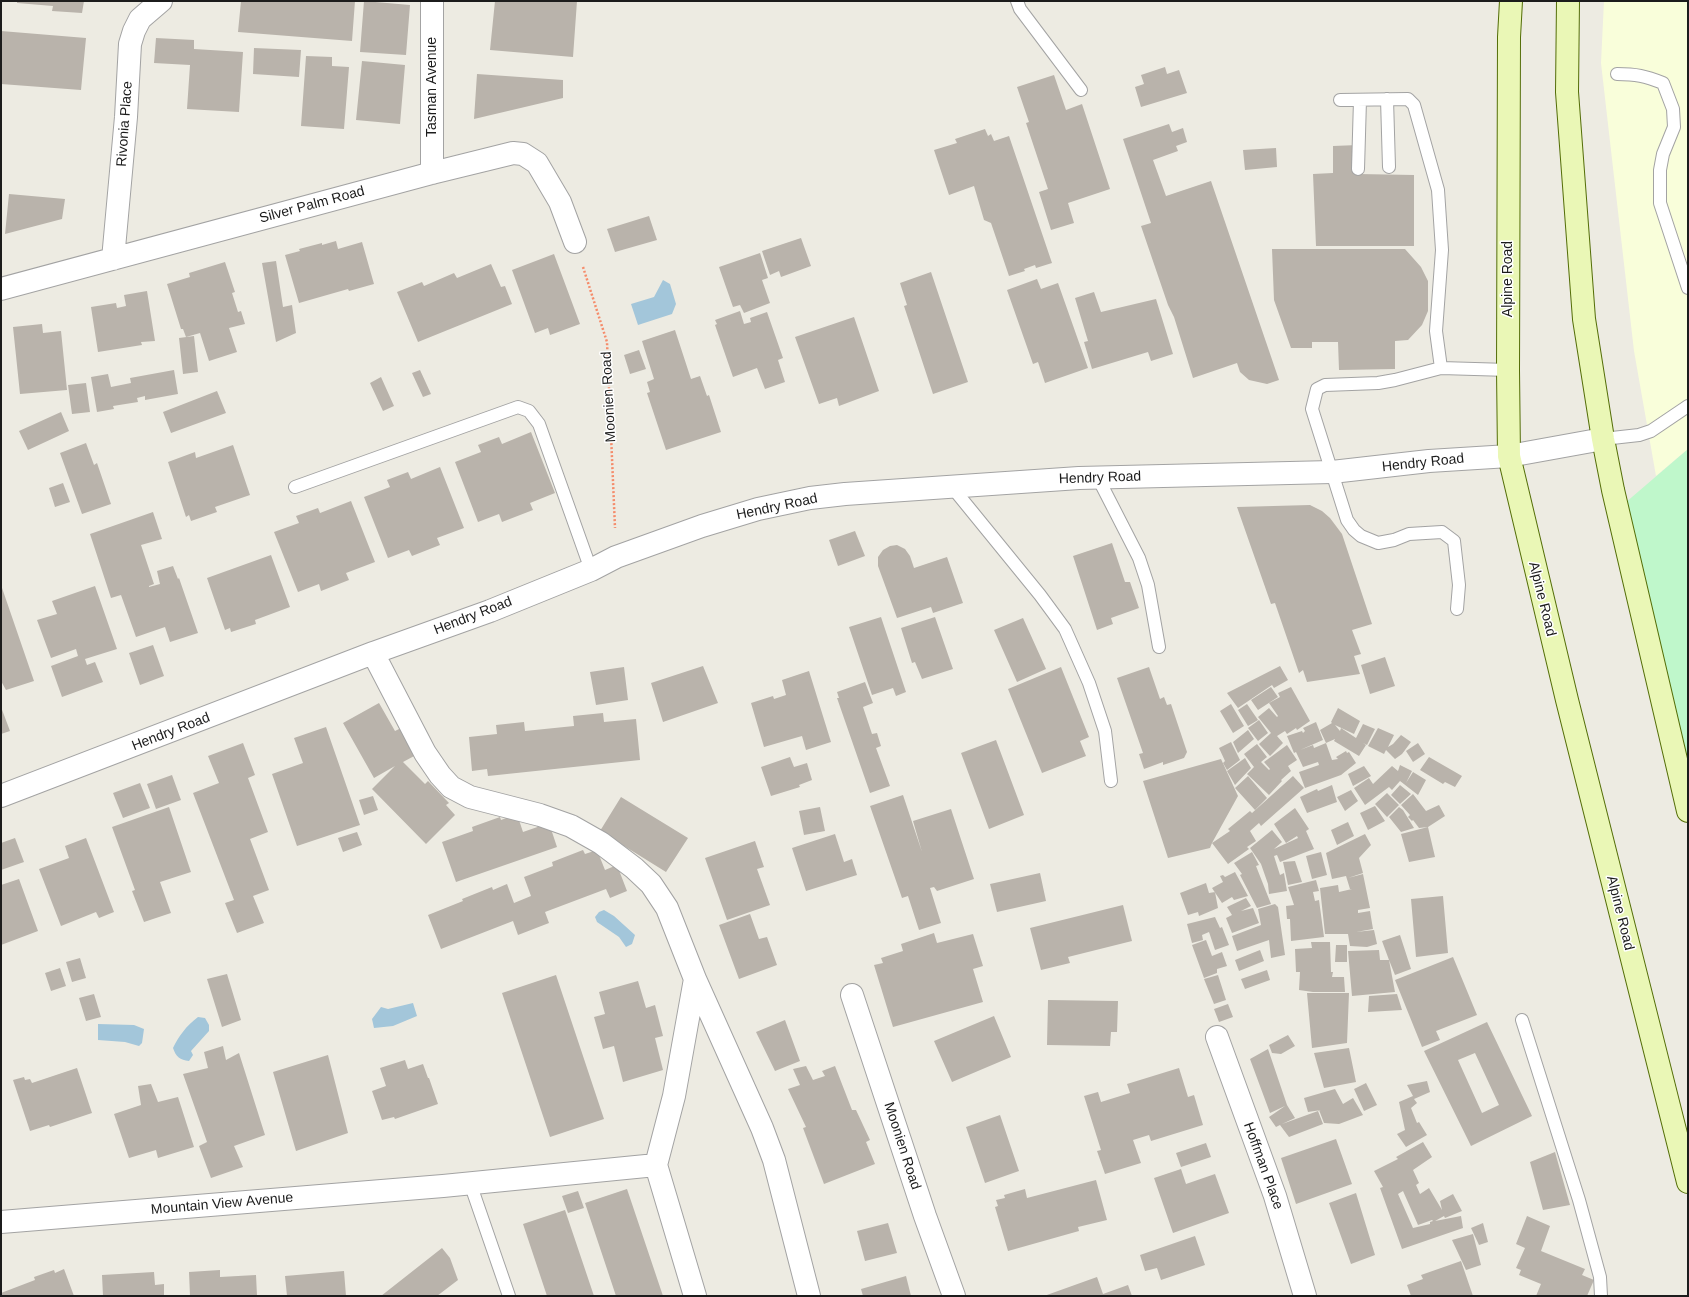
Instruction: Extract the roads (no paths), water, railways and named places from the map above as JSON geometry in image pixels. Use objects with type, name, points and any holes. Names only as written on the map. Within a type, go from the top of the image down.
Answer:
[{"type":"main road","name":"Alpine Road","points":[[1511,1],[1509,37],[1509,456],[1565,693],[1688,1182]]},
{"type":"main road","points":[[1568,1],[1567,92],[1584,319],[1603,439],[1688,811]]},
{"type":"street","name":"Rivonia Place","points":[[113,259],[125,132],[130,44],[140,19],[161,1]]},
{"type":"street","name":"Tasman Avenue","points":[[432,1],[432,173]]},
{"type":"street","name":"Silver Palm Road","points":[[1,289],[432,173],[513,153],[523,154],[537,163],[560,202],[575,242]]},
{"type":"street","name":"Hendry Road","points":[[1,796],[373,653],[490,611],[591,570],[616,557],[702,526],[772,506],[810,498],[845,494],[1098,478],[1332,472],[1429,461],[1509,456],[1603,439]]},
{"type":"street","points":[[373,653],[425,753],[440,775],[451,787],[470,797],[540,814],[572,826],[601,843],[634,868],[651,884],[667,908],[695,979],[762,1128],[774,1160],[809,1296]]},
{"type":"street","points":[[695,979],[674,1096],[656,1166],[695,1296]]},
{"type":"street","name":"Moonien Road","points":[[852,995],[925,1216],[954,1296]]},
{"type":"street","name":"Hoffman Place","points":[[1217,1037],[1274,1196],[1305,1296]]},
{"type":"street","name":"Mountain View Avenue","points":[[1,1222],[443,1186],[656,1166]]},
{"type":"lane","points":[[1017,1],[1020,9],[1081,90]]},
{"type":"lane","points":[[1617,74],[1635,74],[1650,78],[1663,83],[1669,94],[1673,109],[1674,127],[1663,154],[1660,170],[1660,203],[1688,288]]},
{"type":"lane","points":[[1388,99],[1389,167]]},
{"type":"lane","points":[[1340,100],[1408,99],[1412,101],[1438,190],[1442,250],[1436,331],[1441,368]]},
{"type":"lane","points":[[1358,170],[1360,100]]},
{"type":"lane","points":[[1457,609],[1459,584],[1454,541],[1442,532],[1409,534],[1394,540],[1378,543],[1361,536],[1354,530],[1347,520],[1312,409],[1317,389],[1325,385],[1378,383],[1441,368],[1508,370]]},
{"type":"lane","points":[[1603,439],[1651,431],[1688,406]]},
{"type":"lane","points":[[296,487],[518,407],[529,411],[539,424],[591,570]]},
{"type":"lane","points":[[1098,478],[1138,558],[1148,585],[1159,647]]},
{"type":"lane","points":[[952,487],[1040,595],[1065,629],[1089,683],[1106,730],[1111,781]]},
{"type":"lane","points":[[1522,1020],[1579,1200],[1600,1277],[1601,1296]]},
{"type":"lane","points":[[470,1183],[509,1296]]},
{"type":"water","points":[[663,280],[670,284],[676,304],[672,314],[638,325],[631,304],[654,297]]},
{"type":"water","points":[[604,910],[614,916],[635,935],[632,944],[626,947],[619,937],[597,922],[595,917],[599,912]]},
{"type":"water","points":[[413,1003],[417,1016],[393,1026],[374,1028],[372,1019],[381,1007],[388,1009]]},
{"type":"water","points":[[198,1017],[205,1018],[209,1025],[209,1031],[191,1051],[193,1055],[189,1061],[183,1060],[177,1056],[173,1048],[183,1031]]},
{"type":"water","points":[[98,1024],[134,1025],[144,1029],[142,1043],[139,1046],[125,1042],[98,1040]]}]
